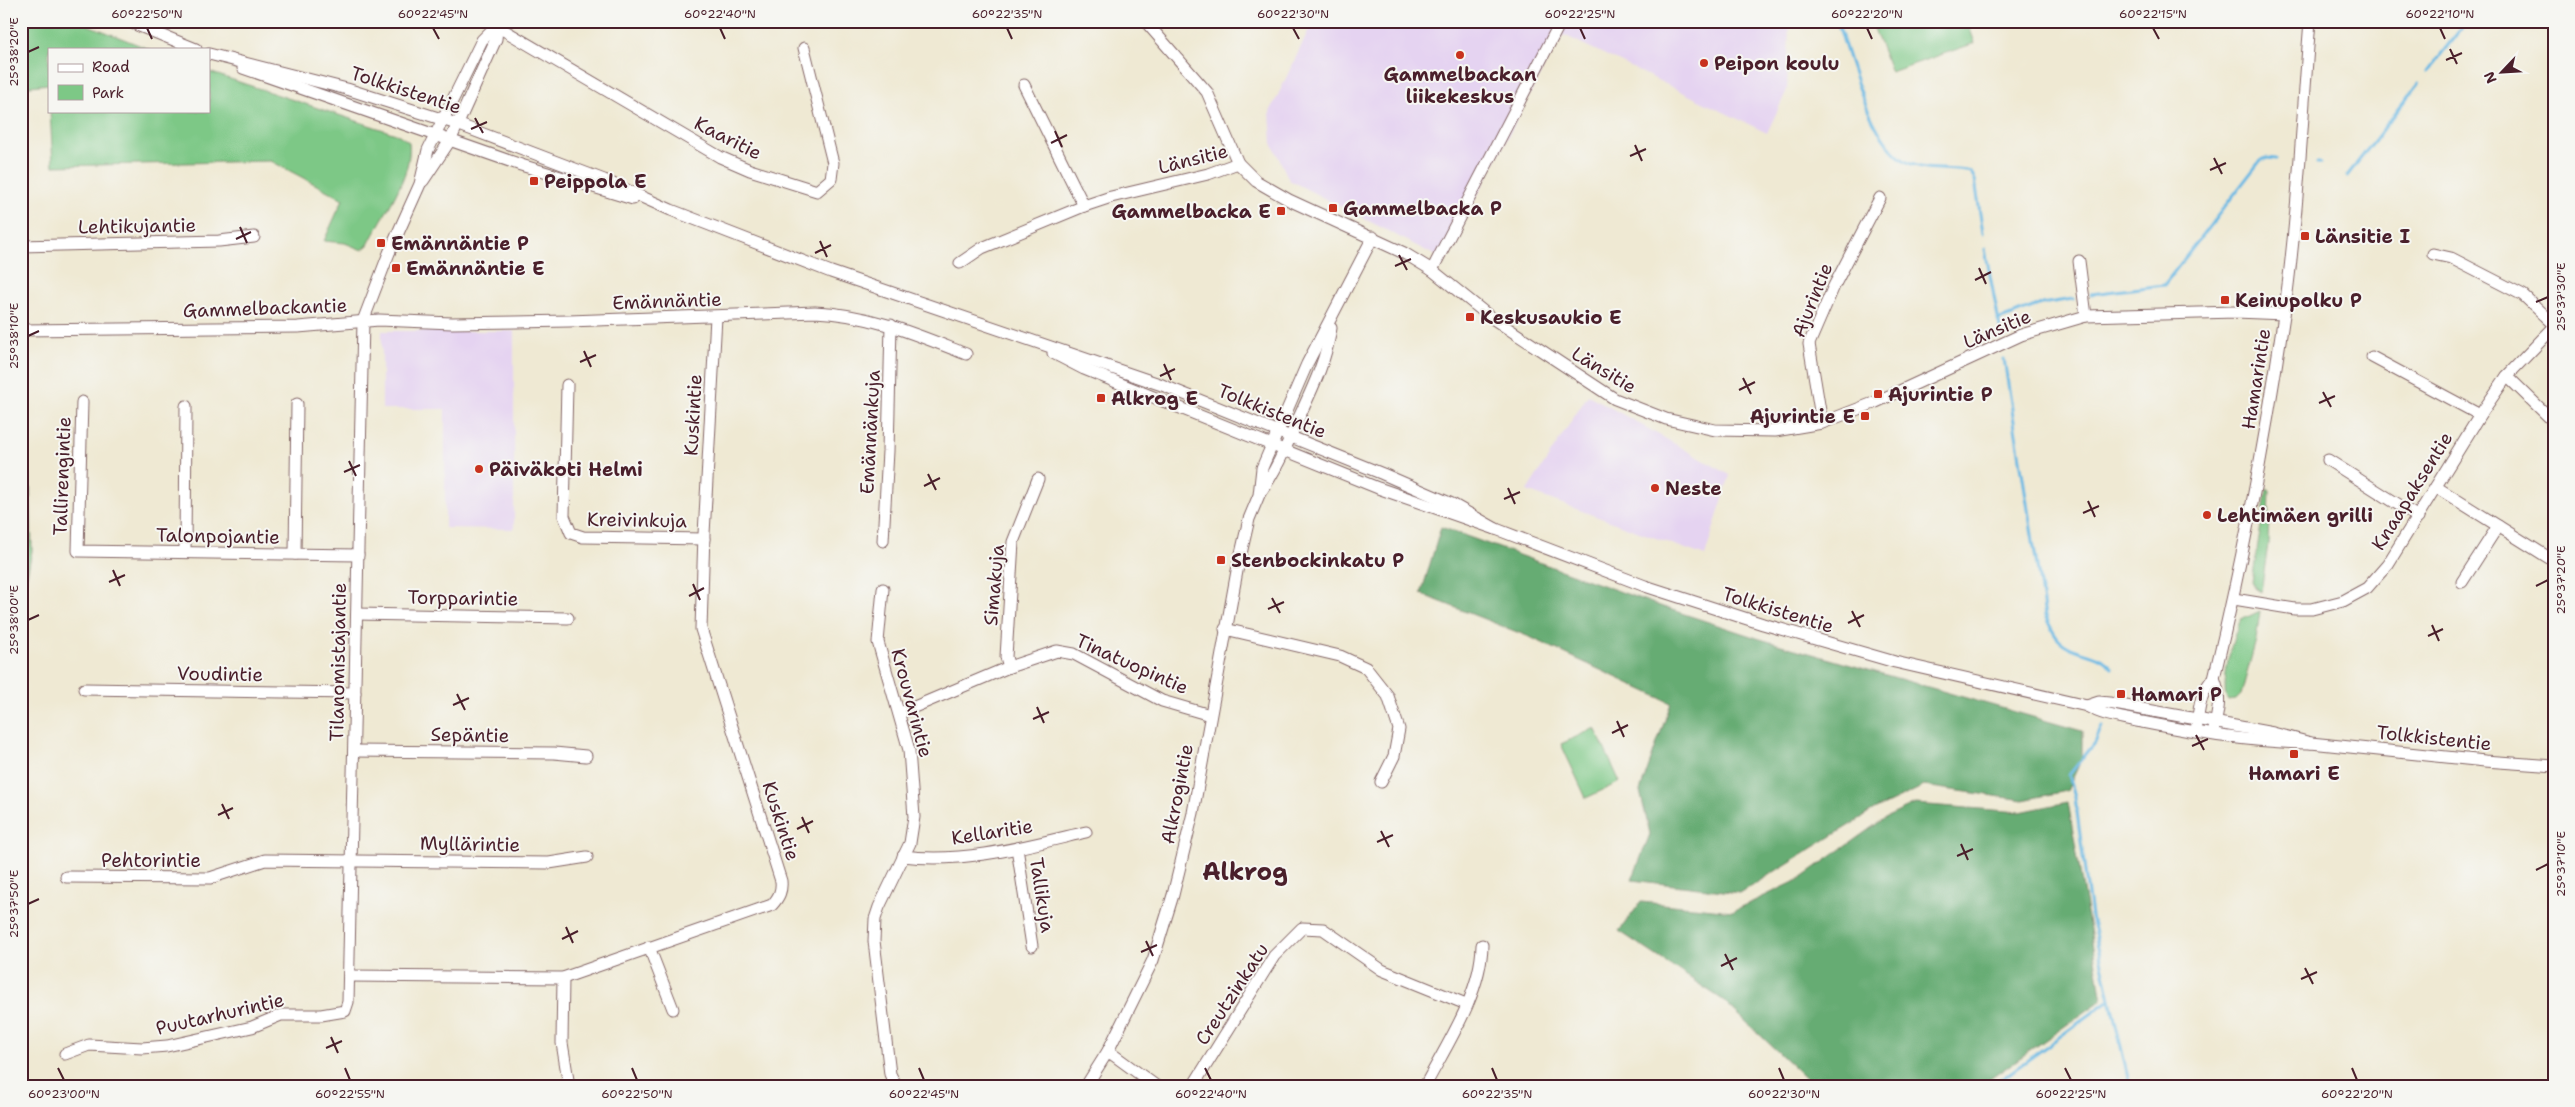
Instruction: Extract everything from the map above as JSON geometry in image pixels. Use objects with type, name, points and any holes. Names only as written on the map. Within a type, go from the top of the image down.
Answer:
[{"type":"street","points":[[126,21],[194,48]]},
{"type":"street","points":[[1144,21],[1207,92],[1238,162]]},
{"type":"street","points":[[1432,270],[1561,21]]},
{"type":"street","name":"Hamarintie","points":[[2196,731],[2201,697],[2206,686],[2214,678],[2234,599],[2257,478],[2284,314],[2310,21]]},
{"type":"street","name":"Kaaritie","points":[[495,22],[720,158],[759,173],[817,191],[831,179],[833,163],[804,48]]},
{"type":"street","name":"Gammelbackantie","points":[[420,184],[428,150],[482,40],[495,22]]},
{"type":"street","name":"Gammelbackantie","points":[[21,330],[298,327],[363,321],[389,252],[420,184],[451,139],[496,40],[495,22]]},
{"type":"street","name":"Tolkkistentie","points":[[210,54],[296,75],[458,124],[604,180],[671,210],[831,272],[1029,341],[1087,357],[1162,385],[1383,474],[1452,504],[1496,529]]},
{"type":"street","name":"Tolkkistentie","points":[[210,54],[277,81],[582,185],[671,210]]},
{"type":"street","points":[[1024,85],[1084,206]]},
{"type":"street","name":"Länsitie","points":[[960,263],[982,248],[1084,206],[1111,197],[1208,174],[1238,162],[1256,181],[1283,196],[1373,237],[1432,270],[1489,316],[1616,399],[1633,408],[1666,419],[1715,430],[1775,431],[1822,423],[1876,402],[2021,335],[2086,316],[2236,312],[2284,314]]},
{"type":"street","name":"Ajurintie","points":[[1822,423],[1809,344],[1834,286],[1880,198]]},
{"type":"street","name":"Lehtikujantie","points":[[21,246],[219,241],[254,237]]},
{"type":"street","points":[[1332,320],[1373,237]]},
{"type":"street","points":[[2433,254],[2451,258],[2523,295],[2554,325]]},
{"type":"street","points":[[2079,260],[2086,316]]},
{"type":"street","name":"Emännäntie","points":[[363,321],[569,321],[832,312],[850,314],[891,325],[966,354]]},
{"type":"street","name":"Kuskintie","points":[[350,976],[563,978],[772,905],[782,890],[781,881],[701,630],[716,317]]},
{"type":"street","name":"Alkrogintie","points":[[1086,1086],[1108,1051],[1153,960],[1173,895],[1193,813],[1225,629],[1249,519],[1258,495],[1262,468],[1307,364],[1332,320]]},
{"type":"street","name":"Alkrogintie","points":[[1258,495],[1274,474],[1320,370],[1327,349],[1332,320]]},
{"type":"street","name":"Tilanomistajantie","points":[[348,1002],[353,860],[363,321]]},
{"type":"street","name":"Emännänkuja","points":[[883,541],[888,450],[891,325]]},
{"type":"street","name":"Knaapaksentie","points":[[2234,599],[2295,609],[2312,609],[2343,601],[2368,588],[2376,580],[2418,517],[2480,415],[2507,376],[2554,325]]},
{"type":"street","name":"Tolkkistentie","points":[[1029,341],[1084,369],[1378,488],[1496,529],[1645,586],[1763,624],[1895,662],[1994,687],[2087,706],[2097,712],[2117,717],[2196,731],[2214,728],[2311,743],[2485,761],[2554,766]]},
{"type":"street","points":[[2372,357],[2480,415]]},
{"type":"street","points":[[2507,376],[2554,422]]},
{"type":"street","name":"Kreivinkuja","points":[[567,385],[564,516],[571,533],[583,537],[704,539]]},
{"type":"street","name":"Tallirengintie","points":[[78,551],[82,402]]},
{"type":"street","points":[[295,554],[297,404]]},
{"type":"street","points":[[185,552],[186,406]]},
{"type":"street","points":[[2328,460],[2418,517]]},
{"type":"street","name":"Simakuja","points":[[1009,667],[1006,657],[1013,542],[1038,479]]},
{"type":"street","points":[[2436,487],[2554,562]]},
{"type":"street","points":[[2462,582],[2498,526]]},
{"type":"street","name":"Talonpojantie","points":[[78,551],[358,556]]},
{"type":"street","name":"Krouvarintie","points":[[883,589],[878,642],[900,713],[912,768],[914,817],[913,830],[875,919],[874,941],[890,1074],[895,1085]]},
{"type":"street","name":"Torpparintie","points":[[357,614],[568,618]]},
{"type":"street","points":[[1225,629],[1340,656],[1366,668],[1388,696],[1399,729],[1394,756],[1381,782]]},
{"type":"street","name":"Tinatuopintie","points":[[900,713],[1046,653],[1065,651],[1162,701],[1210,715]]},
{"type":"street","name":"Hamarintie","points":[[2214,678],[2220,702],[2214,728]]},
{"type":"street","name":"Voudintie","points":[[84,689],[355,693]]},
{"type":"street","name":"Tolkkistentie","points":[[2087,706],[2099,702],[2109,703],[2198,719],[2214,728]]},
{"type":"street","name":"Sepäntie","points":[[354,751],[586,756]]},
{"type":"street","name":"Kellaritie","points":[[903,856],[930,859],[1017,848],[1086,832]]},
{"type":"street","name":"Tallikuja","points":[[1017,848],[1032,946]]},
{"type":"street","name":"Myllärintie","points":[[353,860],[549,863],[586,857]]},
{"type":"street","name":"Pehtorintie","points":[[66,878],[210,878],[265,860],[353,860]]},
{"type":"street","name":"Creutzinkatu","points":[[1193,1086],[1274,956],[1302,928],[1323,929],[1382,970],[1466,1004]]},
{"type":"street","points":[[1425,1086],[1466,1004],[1481,961],[1482,945]]},
{"type":"street","points":[[649,947],[673,1010]]},
{"type":"street","points":[[563,978],[562,1042],[569,1086]]},
{"type":"street","name":"Puutarhurintie","points":[[65,1054],[89,1045],[142,1048],[167,1046],[252,1027],[281,1015],[338,1014],[345,1011],[348,1002]]},
{"type":"street","points":[[1108,1051],[1156,1086]]},
{"type":"shaded area","points":[[1313,21],[1789,21],[1787,90],[1767,133],[1564,35],[1556,44],[1444,260],[1289,180],[1272,143],[1270,112]]},
{"type":"shaded area","name":"Päiväkoti Helmi","points":[[382,331],[514,331],[514,529],[445,528],[445,409],[382,409]]},
{"type":"shaded area","points":[[1588,395],[1730,475],[1705,556],[1527,491]]},
{"type":"green space","points":[[21,21],[78,21],[146,48],[48,48],[48,84],[21,87]]},
{"type":"green space","points":[[1871,21],[1967,21],[1975,43],[1891,72]]},
{"type":"green space","points":[[210,72],[399,135],[409,142],[409,155],[402,182],[368,245],[362,250],[345,243],[324,241],[343,199],[271,161],[53,166],[50,112],[210,112]]},
{"type":"green space","points":[[21,450],[30,475],[32,551],[21,604]]},
{"type":"green space","points":[[2267,488],[2270,490],[2268,544],[2261,592],[2255,588],[2252,582]]},
{"type":"green space","points":[[1441,527],[1663,607],[1760,639],[2082,731],[2082,758],[2067,791],[2023,800],[1924,786],[1874,810],[1740,893],[1632,880],[1650,834],[1640,791],[1671,703],[1532,638],[1421,594]]},
{"type":"green space","points":[[2260,611],[2256,640],[2241,695],[2236,700],[2228,701],[2225,685],[2226,673],[2234,636],[2241,620]]},
{"type":"green space","points":[[1595,728],[1620,782],[1586,798],[1561,744]]},
{"type":"green space","points":[[2068,802],[2102,1000],[1980,1086],[1814,1086],[1723,1000],[1619,931],[1641,902],[1733,911],[1798,880],[1885,818],[1915,804],[2020,812]]},
{"type":"waterway","points":[[1837,21],[1855,78],[1873,120],[1884,139],[1896,153],[1916,166],[1971,172],[1975,180],[1983,233]]},
{"type":"waterway","points":[[2427,72],[2467,21]]},
{"type":"waterway","points":[[2347,176],[2419,83]]},
{"type":"waterway","points":[[2091,294],[2164,285],[2260,161],[2266,158],[2276,159]]},
{"type":"waterway","points":[[1985,249],[2000,328]]},
{"type":"waterway","points":[[1998,320],[2041,304],[2073,299]]},
{"type":"waterway","points":[[2004,359],[2045,616],[2055,635],[2065,645],[2100,658],[2112,668]]},
{"type":"waterway","points":[[2102,726],[2095,743],[2069,775],[2075,797],[2091,916],[2130,1086]]},
{"type":"waterway","points":[[1992,1086],[2110,1000]]},
{"type":"place","name":"Gammelbackan liikekeskus","points":[[1460,55]]},
{"type":"place","name":"Peipon koulu","points":[[1704,63]]},
{"type":"place","name":"Peippola E","points":[[534,181]]},
{"type":"place","name":"Gammelbacka P","points":[[1333,208]]},
{"type":"place","name":"Gammelbacka E","points":[[1281,211]]},
{"type":"place","name":"Länsitie I","points":[[2305,236]]},
{"type":"place","name":"Emännäntie P","points":[[381,243]]},
{"type":"place","name":"Emännäntie E","points":[[396,268]]},
{"type":"place","name":"Keinupolku P","points":[[2225,300]]},
{"type":"place","name":"Keskusaukio E","points":[[1470,317]]},
{"type":"place","name":"Ajurintie P","points":[[1878,394]]},
{"type":"place","name":"Alkrog E","points":[[1101,398]]},
{"type":"place","name":"Ajurintie E","points":[[1865,416]]},
{"type":"place","name":"Päiväkoti Helmi","points":[[479,469]]},
{"type":"place","name":"Neste","points":[[1655,488]]},
{"type":"place","name":"Lehtimäen grilli","points":[[2207,515]]},
{"type":"place","name":"Stenbockinkatu P","points":[[1221,560]]},
{"type":"place","name":"Hamari P","points":[[2121,694]]},
{"type":"place","name":"Hamari E","points":[[2294,754]]},
{"type":"district","name":"Alkrog","points":[[1245,872]]}]
